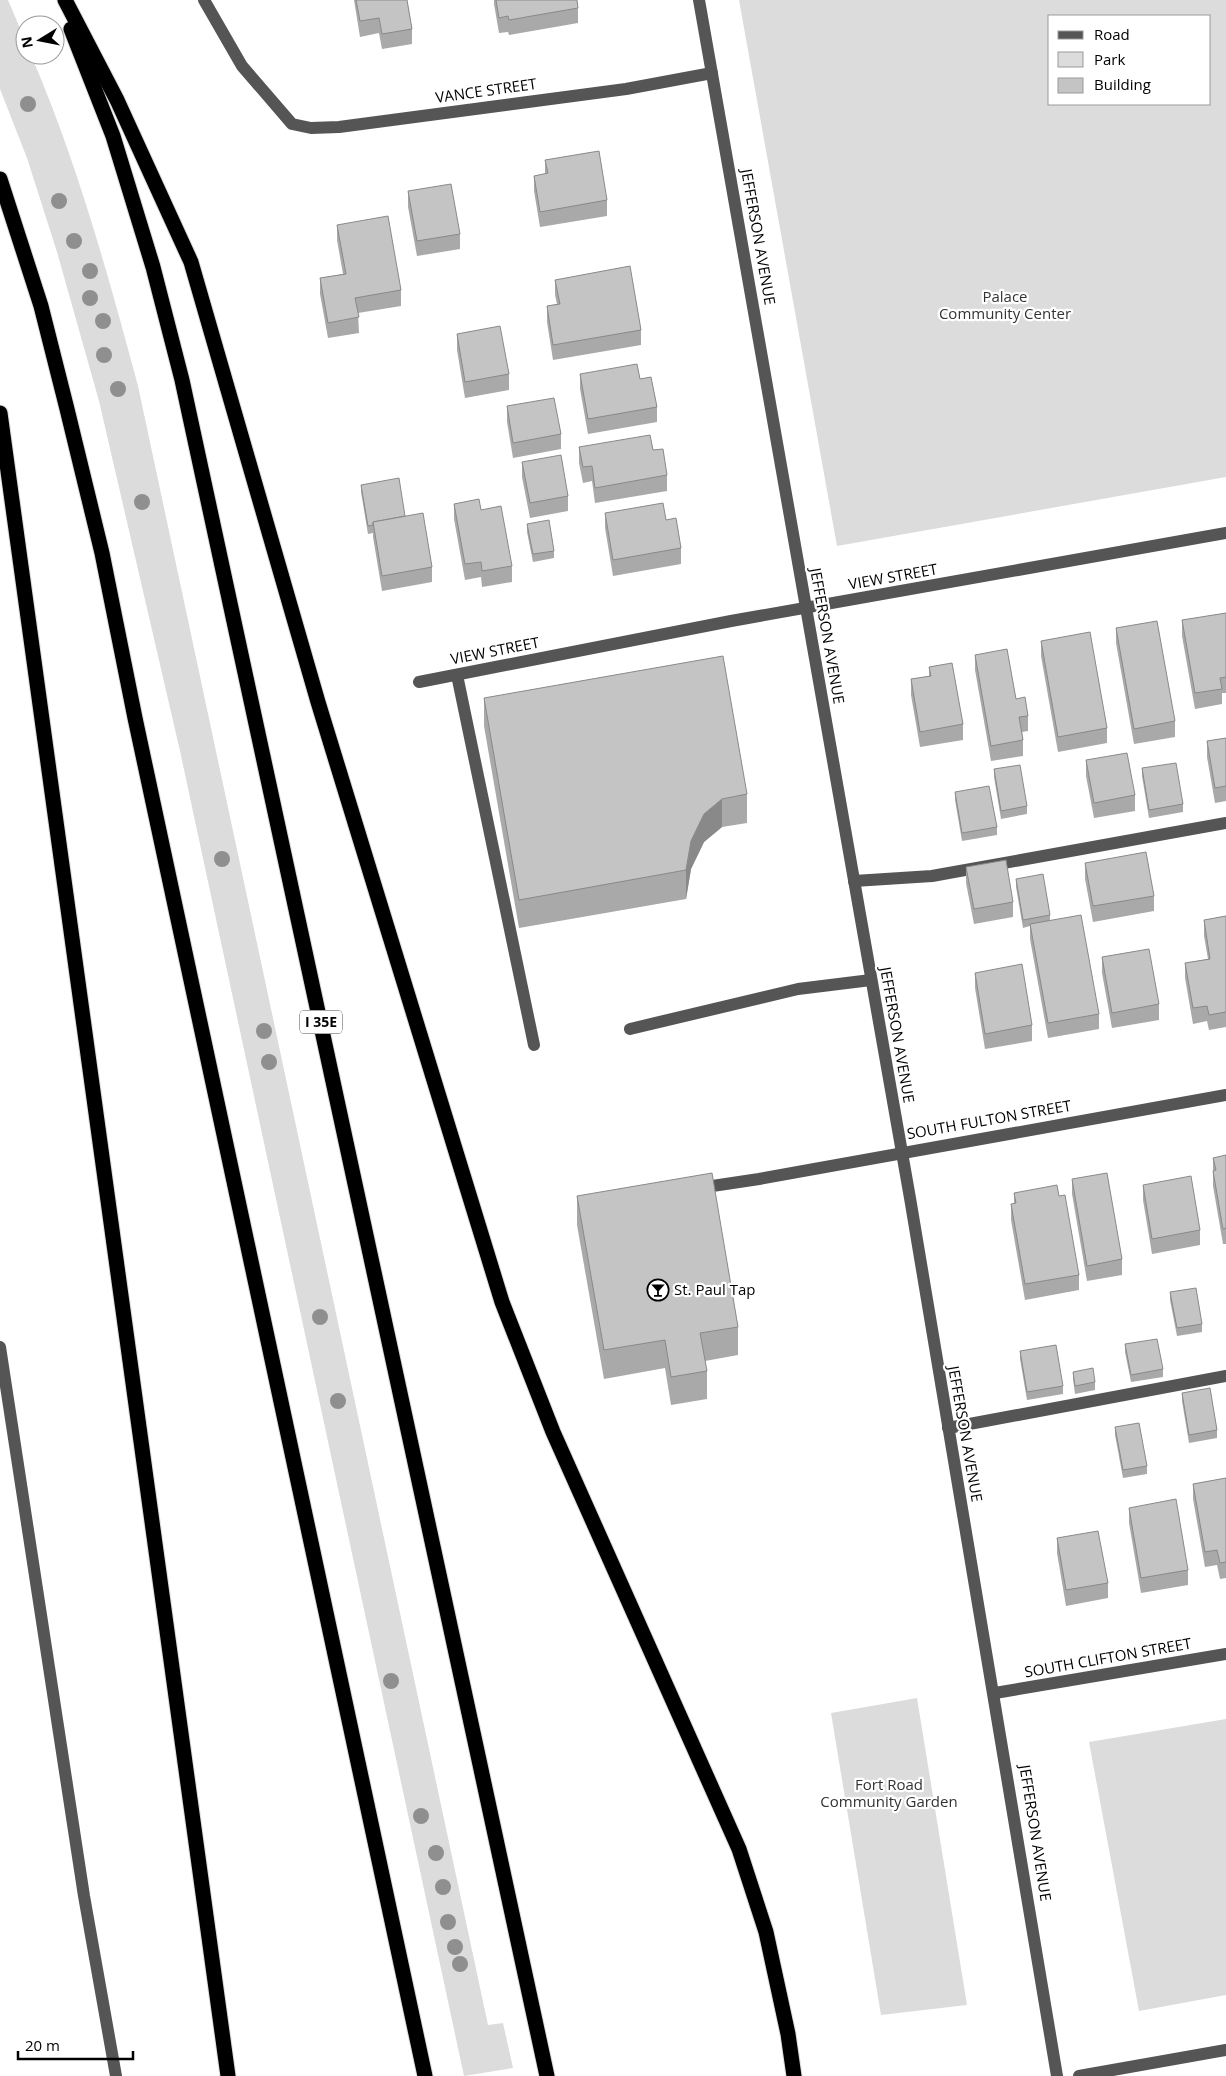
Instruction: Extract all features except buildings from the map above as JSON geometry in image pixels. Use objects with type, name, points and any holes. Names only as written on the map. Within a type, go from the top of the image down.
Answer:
[{"type":"highway","name":"I 35E","points":[[59,0],[113,136],[153,267],[182,380],[546,2076]]},
{"type":"highway","points":[[65,0],[117,100],[191,262],[318,702],[502,1302],[552,1432],[739,1849],[766,1932],[788,2034],[794,2076]]},
{"type":"highway","points":[[0,179],[42,306],[102,553],[135,718],[424,2076]]},
{"type":"highway","points":[[0,413],[26,590],[228,2076]]},
{"type":"street","name":"VANCE STREET","points":[[204,0],[242,66],[272,104],[292,124],[311,128],[339,127],[626,89],[712,73]]},
{"type":"street","name":"JEFFERSON AVENUE","points":[[699,0],[902,1152],[995,1693],[1058,2076]]},
{"type":"street","name":"VIEW STREET","points":[[419,682],[731,621],[1226,533]]},
{"type":"street","points":[[457,675],[534,1045]]},
{"type":"street","points":[[854,881],[932,876],[1226,823]]},
{"type":"street","points":[[630,1029],[798,989],[871,980]]},
{"type":"street","name":"SOUTH FULTON STREET","points":[[690,1189],[758,1179],[1226,1095]]},
{"type":"street","points":[[0,1347],[84,1896],[116,2076]]},
{"type":"street","points":[[948,1428],[1226,1376]]},
{"type":"street","name":"SOUTH CLIFTON STREET","points":[[995,1693],[1226,1654]]},
{"type":"street","points":[[1079,2076],[1226,2050]]},
{"type":"green space","points":[[0,0],[8,0],[15,16],[15,65],[35,65],[48,95],[77,177],[103,260],[138,386],[488,2025],[503,2023],[513,2068],[464,2076],[180,751],[99,401],[57,252],[27,158],[0,89]]},
{"type":"green space","name":"Palace Community Center","points":[[739,0],[1226,0],[1226,477],[837,546]]},
{"type":"green space","name":"Fort Road Community Garden","points":[[917,1698],[967,2005],[881,2015],[831,1713]]},
{"type":"green space","points":[[1226,1719],[1226,1995],[1139,2011],[1089,1742]]},
{"type":"place","name":"St. Paul Tap","points":[[658,1290]]}]
